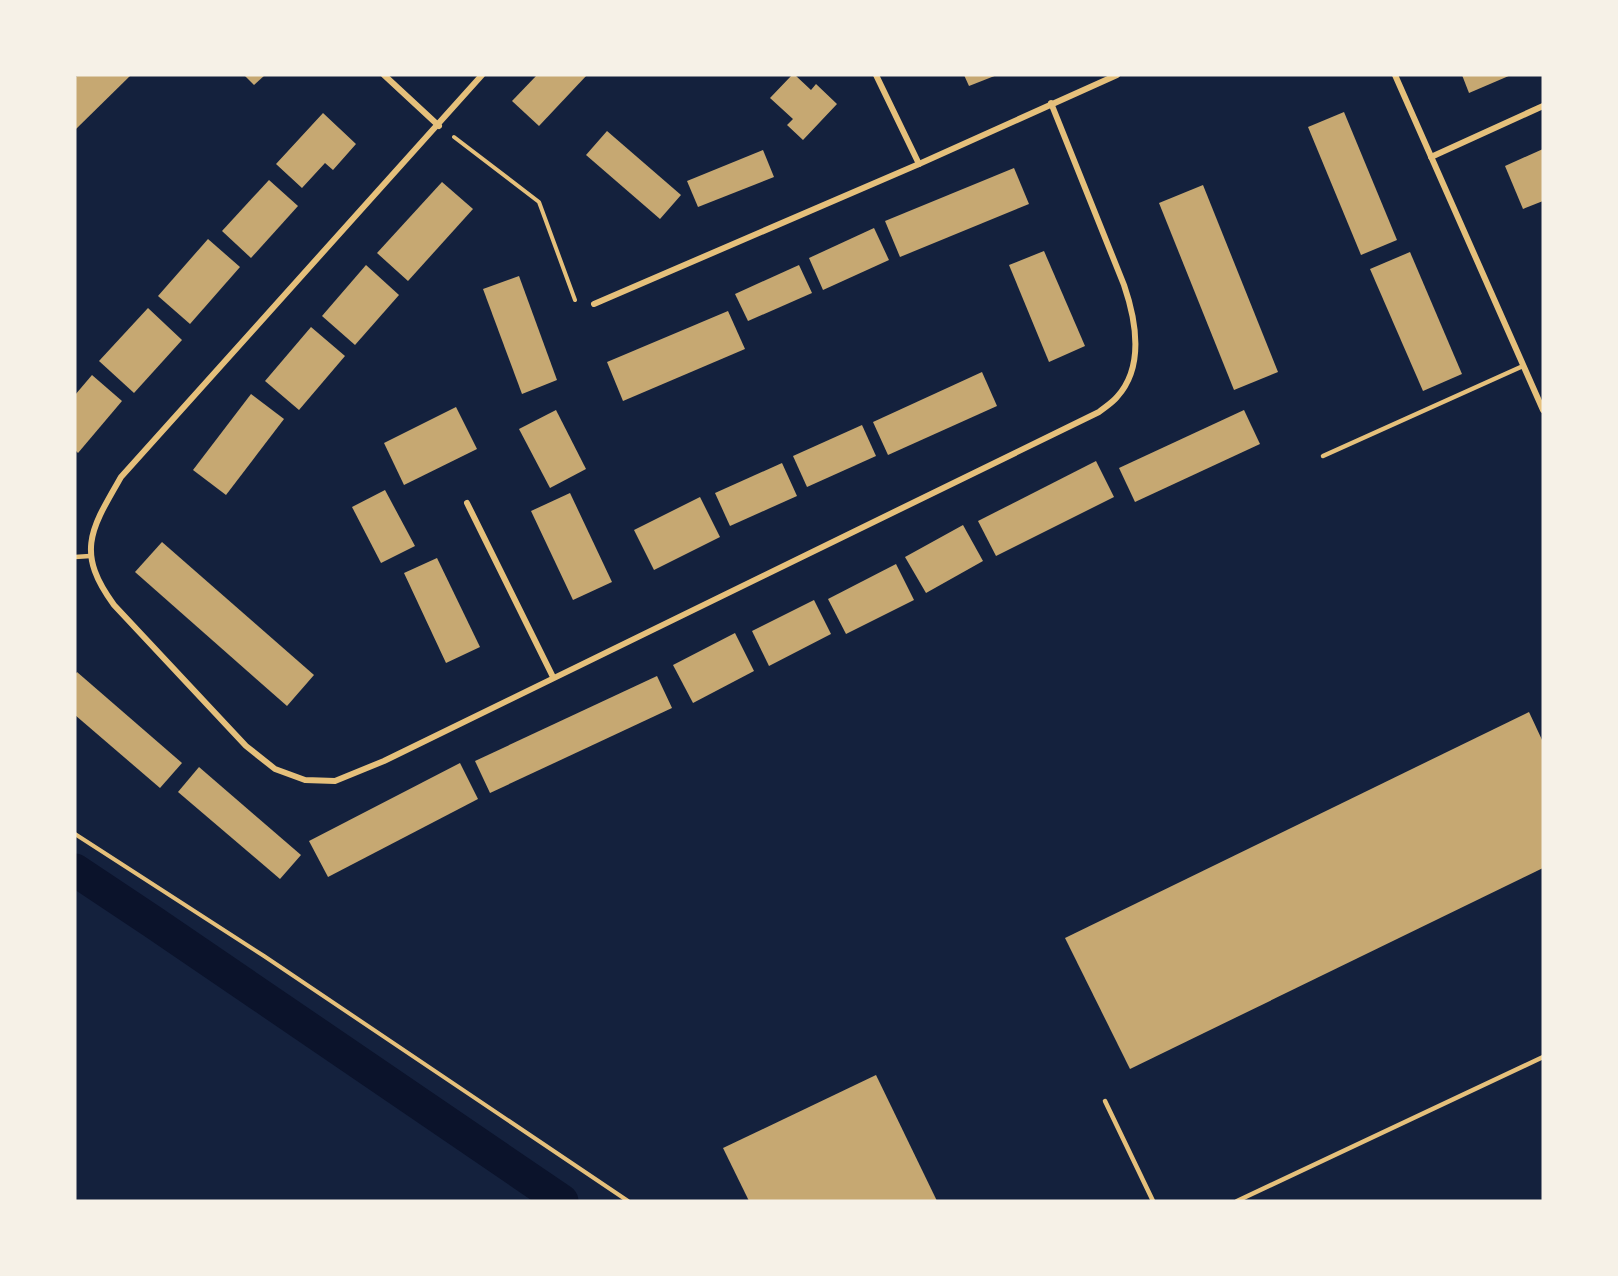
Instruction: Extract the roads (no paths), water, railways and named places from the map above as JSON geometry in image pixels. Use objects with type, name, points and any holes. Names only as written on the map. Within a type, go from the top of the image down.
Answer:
[{"type":"street","points":[[384,75],[439,126]]},
{"type":"street","points":[[482,75],[439,126],[121,477],[99,515],[92,537],[90,556],[99,585],[114,605],[246,746],[275,769],[305,780],[335,781],[364,769],[1099,412],[1118,397],[1129,377],[1135,357],[1136,339],[1133,313],[1124,285],[1051,103]]},
{"type":"street","points":[[876,75],[919,164]]},
{"type":"street","points":[[594,304],[919,164],[1116,75]]},
{"type":"street","points":[[1395,75],[1543,410]]},
{"type":"street","points":[[1431,157],[1543,106]]},
{"type":"street","points":[[466,503],[553,677]]},
{"type":"lane","points":[[1323,456],[1523,366]]},
{"type":"lane","points":[[75,557],[90,556]]},
{"type":"lane","points":[[1237,1201],[1543,1057]]},
{"type":"lane","points":[[1105,1101],[1153,1201]]},
{"type":"waterway","points":[[75,870],[562,1201]]}]
